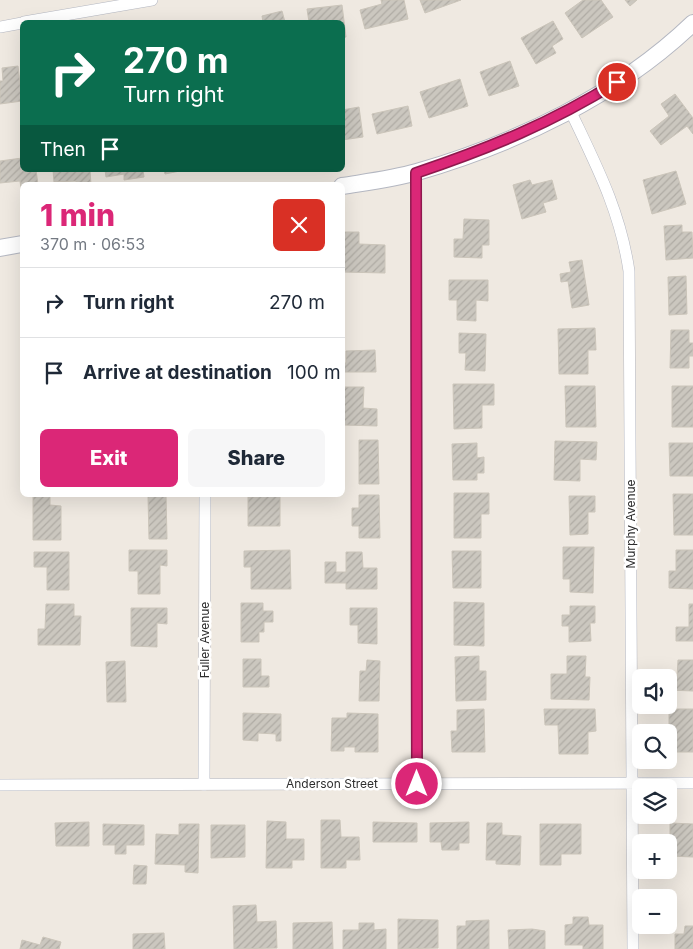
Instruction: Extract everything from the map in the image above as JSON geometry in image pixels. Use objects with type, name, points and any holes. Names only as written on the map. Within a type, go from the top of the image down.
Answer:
[{"type":"main road","points":[[345,185],[416,173],[520,134],[570,110],[617,82],[674,41],[693,23]]},
{"type":"main road","points":[[0,248],[20,244]]},
{"type":"street","points":[[40,20],[152,0]]},
{"type":"street","points":[[0,27],[20,24]]},
{"type":"street","name":"Murphy Avenue","points":[[570,110],[613,202],[624,240],[629,270],[632,783]]},
{"type":"street","points":[[416,173],[417,784]]},
{"type":"street","name":"Fuller Avenue","points":[[204,785],[205,497]]},
{"type":"street","name":"Anderson Street","points":[[0,785],[632,783]]},
{"type":"street","name":"Anderson Street","points":[[677,783],[693,783]]},
{"type":"street","name":"Murphy Avenue","points":[[632,824],[633,949]]},
{"type":"building","points":[[381,0],[404,0],[408,19],[365,29],[360,10],[382,4]]},
{"type":"building","points":[[420,0],[461,0],[425,13]]},
{"type":"building","points":[[583,0],[601,0],[613,17],[582,38],[565,13]]},
{"type":"building","points":[[625,0],[637,0],[630,6]]},
{"type":"building","points":[[342,5],[344,20],[309,20],[307,9]]},
{"type":"building","points":[[282,11],[284,20],[263,20],[262,16]]},
{"type":"building","points":[[553,21],[563,39],[552,46],[556,53],[536,64],[521,38]]},
{"type":"building","points":[[510,61],[519,86],[489,96],[480,72]]},
{"type":"building","points":[[18,66],[20,101],[0,104],[0,81],[3,81],[2,68]]},
{"type":"building","points":[[460,79],[468,106],[429,118],[420,92]]},
{"type":"building","points":[[675,94],[693,118],[693,134],[687,126],[661,145],[650,131],[669,116],[661,104]]},
{"type":"building","points":[[408,106],[412,126],[377,134],[372,114]]},
{"type":"building","points":[[359,107],[363,137],[345,140],[345,109]]},
{"type":"building","points":[[20,158],[20,172],[36,172],[38,182],[0,183],[0,161]]},
{"type":"building","points":[[676,171],[686,204],[652,214],[643,180]]},
{"type":"building","points":[[53,172],[90,172],[91,182],[54,182]]},
{"type":"building","points":[[105,172],[143,172],[144,177],[124,180],[124,174],[106,177]]},
{"type":"building","points":[[530,180],[532,185],[552,180],[557,199],[543,203],[546,212],[522,219],[513,185]]},
{"type":"building","points":[[464,219],[489,220],[489,245],[482,245],[482,258],[454,257],[454,239],[463,239]]},
{"type":"building","points":[[682,225],[682,232],[692,232],[693,258],[666,260],[664,226]]},
{"type":"building","points":[[345,232],[359,232],[359,244],[385,245],[385,273],[345,272]]},
{"type":"building","points":[[582,260],[589,305],[572,308],[568,281],[561,282],[560,274],[571,272],[569,262]]},
{"type":"building","points":[[686,276],[687,314],[669,315],[668,277]]},
{"type":"building","points":[[449,280],[488,280],[488,301],[476,300],[476,321],[457,320],[457,300],[449,300]]},
{"type":"building","points":[[595,328],[596,350],[588,350],[588,374],[559,374],[558,329]]},
{"type":"building","points":[[671,330],[689,330],[689,343],[693,343],[693,356],[689,356],[689,368],[670,368]]},
{"type":"building","points":[[459,333],[486,334],[485,371],[465,370],[466,353],[459,353]]},
{"type":"building","points":[[375,350],[376,372],[345,372],[346,351]]},
{"type":"building","points":[[453,384],[494,384],[494,405],[482,405],[482,428],[454,429]]},
{"type":"building","points":[[565,386],[595,386],[596,427],[566,427]]},
{"type":"building","points":[[672,386],[693,386],[693,427],[672,427]]},
{"type":"building","points":[[345,387],[364,387],[363,408],[377,409],[377,426],[345,425]]},
{"type":"building","points":[[359,440],[378,440],[379,484],[359,484]]},
{"type":"building","points":[[555,441],[597,442],[596,460],[580,459],[580,481],[554,480]]},
{"type":"building","points":[[477,443],[477,458],[484,457],[484,473],[477,473],[477,480],[453,480],[452,444]]},
{"type":"building","points":[[669,443],[693,443],[693,476],[670,476]]},
{"type":"building","points":[[454,493],[489,493],[489,514],[481,514],[481,538],[454,538]]},
{"type":"building","points":[[673,494],[693,494],[693,535],[674,535]]},
{"type":"building","points":[[359,495],[379,495],[380,538],[359,538],[359,526],[352,526],[352,508],[359,508]]},
{"type":"building","points":[[569,496],[595,496],[595,512],[588,512],[588,534],[570,535]]},
{"type":"building","points":[[33,497],[50,497],[50,505],[61,506],[61,540],[33,540]]},
{"type":"building","points":[[148,497],[166,497],[167,539],[149,539]]},
{"type":"building","points":[[248,497],[280,497],[280,526],[248,526]]},
{"type":"building","points":[[563,547],[594,547],[593,593],[570,592],[570,579],[563,579]]},
{"type":"building","points":[[129,550],[167,550],[167,566],[160,565],[160,594],[138,594],[138,571],[129,571]]},
{"type":"building","points":[[290,550],[291,589],[251,589],[251,567],[244,567],[244,551]]},
{"type":"building","points":[[676,550],[693,550],[693,589],[669,588],[669,571],[676,571]]},
{"type":"building","points":[[452,551],[481,551],[481,588],[453,588]]},
{"type":"building","points":[[34,552],[69,552],[69,590],[47,590],[47,567],[34,567]]},
{"type":"building","points":[[346,552],[362,552],[363,568],[377,568],[377,589],[346,589],[346,583],[325,583],[325,562],[336,562],[336,572],[346,572]]},
{"type":"building","points":[[454,602],[484,603],[484,646],[454,645]]},
{"type":"building","points":[[241,603],[263,603],[263,611],[273,611],[273,622],[264,622],[264,632],[259,632],[259,642],[241,642]]},
{"type":"building","points":[[46,604],[74,604],[74,616],[81,616],[80,645],[38,645],[38,629],[45,629]]},
{"type":"building","points":[[689,604],[693,604],[693,641],[676,641],[676,627],[689,627]]},
{"type":"building","points":[[570,606],[595,606],[595,623],[590,623],[591,641],[569,642],[569,626],[562,626],[562,615],[570,615]]},
{"type":"building","points":[[131,608],[167,608],[167,624],[157,623],[157,647],[131,646]]},
{"type":"building","points":[[350,608],[377,608],[377,644],[358,643],[358,625],[350,625]]},
{"type":"building","points":[[479,656],[479,671],[486,671],[486,700],[456,701],[455,657]]},
{"type":"building","points":[[567,656],[586,656],[585,677],[590,677],[589,700],[551,699],[551,674],[567,674]]},
{"type":"building","points":[[243,659],[261,659],[261,676],[269,676],[269,687],[243,687]]},
{"type":"building","points":[[367,660],[380,661],[379,701],[359,701],[360,671],[366,671]]},
{"type":"building","points":[[678,660],[693,660],[693,691],[677,690]]},
{"type":"building","points":[[125,661],[126,702],[107,702],[106,662]]},
{"type":"building","points":[[484,709],[485,752],[452,752],[451,731],[457,731],[457,710]]},
{"type":"building","points":[[544,709],[595,709],[596,731],[588,732],[588,754],[559,754],[558,725],[545,725]]},
{"type":"building","points":[[677,709],[693,709],[693,752],[677,752],[677,724],[669,724],[669,714],[677,714]]},
{"type":"building","points":[[243,713],[281,714],[281,741],[276,741],[276,734],[258,733],[258,741],[243,740]]},
{"type":"building","points":[[347,713],[378,714],[378,752],[355,752],[355,747],[344,747],[344,751],[331,751],[332,718],[347,718]]},
{"type":"building","points":[[321,820],[340,820],[341,837],[359,837],[360,860],[346,860],[346,868],[321,868]]},
{"type":"building","points":[[267,821],[286,822],[286,839],[304,839],[304,860],[292,860],[292,868],[266,868]]},
{"type":"building","points":[[89,822],[89,846],[56,846],[55,823]]},
{"type":"building","points":[[373,822],[417,823],[417,842],[373,842]]},
{"type":"building","points":[[469,822],[469,843],[459,843],[459,850],[442,850],[441,842],[430,842],[430,823]]},
{"type":"building","points":[[487,823],[502,823],[502,835],[521,836],[520,865],[496,864],[496,860],[486,860]]},
{"type":"building","points":[[103,824],[144,825],[144,845],[126,845],[126,854],[115,854],[115,845],[103,845]]},
{"type":"building","points":[[179,824],[199,824],[198,873],[185,872],[185,865],[155,864],[156,834],[179,835]]},
{"type":"building","points":[[540,824],[581,824],[581,854],[561,854],[561,865],[540,865]]},
{"type":"building","points":[[670,824],[693,824],[693,857],[677,856],[677,834],[670,834]]},
{"type":"building","points":[[211,825],[245,825],[245,857],[211,858]]},
{"type":"building","points":[[134,865],[147,866],[146,884],[133,884]]},
{"type":"building","points":[[256,905],[257,922],[276,921],[277,948],[234,949],[233,906]]},
{"type":"building","points":[[573,917],[588,917],[589,925],[603,925],[603,949],[583,949],[583,945],[565,945],[565,925],[573,924]]},
{"type":"building","points":[[398,919],[438,920],[438,948],[398,949]]},
{"type":"building","points":[[489,920],[489,949],[457,949],[457,926],[466,926],[466,921]]},
{"type":"building","points":[[332,922],[333,949],[293,949],[293,923]]},
{"type":"building","points":[[359,923],[374,923],[374,930],[386,929],[386,949],[343,949],[343,930],[359,930]]},
{"type":"building","points":[[685,926],[693,926],[693,949],[675,949],[675,934],[684,934]]},
{"type":"building","points":[[532,929],[545,931],[545,949],[509,949],[508,930]]},
{"type":"building","points":[[164,933],[165,949],[133,949],[133,934]]},
{"type":"building","points":[[43,937],[61,942],[59,949],[20,949],[22,940],[40,945]]},
{"type":"route","points":[[417,784],[416,173],[461,158],[528,131],[570,110],[617,82]]}]
